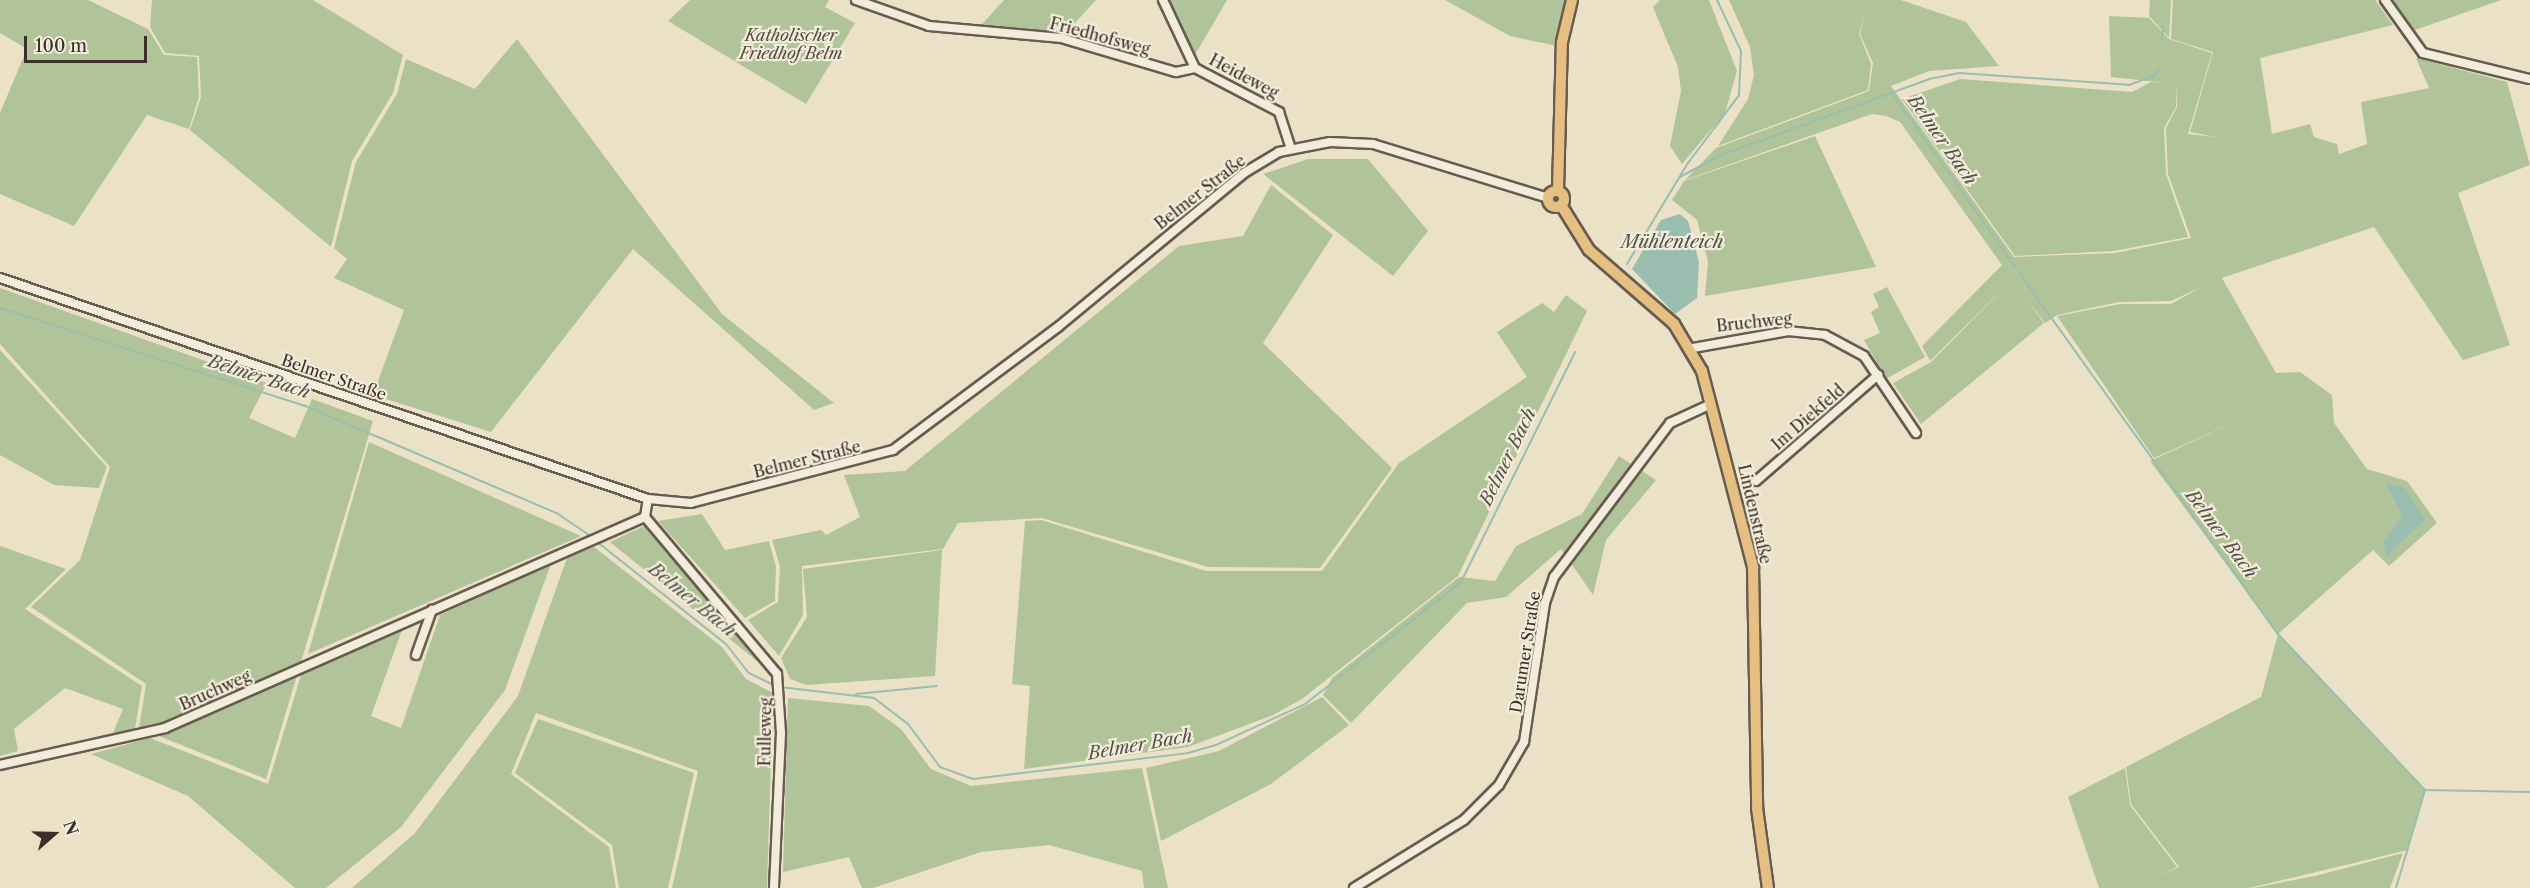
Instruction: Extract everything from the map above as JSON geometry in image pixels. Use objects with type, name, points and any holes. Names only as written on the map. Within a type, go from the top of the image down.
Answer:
[{"type":"main road","name":"Lindenstraße","points":[[1572,0],[1562,42],[1558,191],[1563,196],[1561,205],[1589,250],[1674,324],[1693,348],[1711,404],[1753,567],[1757,808],[1768,888]]},
{"type":"main road","points":[[1548,198],[1558,191]]},
{"type":"main road","name":"Lindenstraße","points":[[1548,198],[1553,207],[1561,205]]},
{"type":"street","name":"Friedhofsweg","points":[[856,0],[929,26],[1061,38],[1176,72],[1195,68]]},
{"type":"street","name":"Heideweg","points":[[1163,0],[1195,68],[1279,112],[1292,149]]},
{"type":"street","points":[[2385,0],[2423,53],[2530,79]]},
{"type":"street","name":"Belmer Straße","points":[[0,278],[648,499],[691,503],[861,461],[893,450],[1058,327],[1244,173],[1292,149],[1330,142],[1372,144],[1548,198]]},
{"type":"street","name":"Bruchweg","points":[[1693,348],[1788,331],[1825,335],[1851,345],[1878,375],[1916,433]]},
{"type":"street","name":"Im Diekfeld","points":[[1756,481],[1878,375]]},
{"type":"street","name":"Darumer Straße","points":[[1354,888],[1464,820],[1499,785],[1524,742],[1554,578],[1671,423],[1711,404]]},
{"type":"street","points":[[645,517],[648,499]]},
{"type":"street","name":"Bruchweg","points":[[0,765],[165,728],[645,517]]},
{"type":"street","name":"Fulleweg","points":[[645,517],[777,674],[780,702],[774,888]]},
{"type":"street","points":[[416,655],[432,610]]},
{"type":"green space","points":[[0,0],[88,0],[148,29],[164,55],[197,57],[199,97],[189,129],[147,115],[74,226],[0,194],[0,113],[27,49],[0,33]]},
{"type":"green space","points":[[152,0],[313,0],[403,55],[393,93],[352,161],[331,247],[190,130],[201,97],[199,56],[165,53],[150,27]]},
{"type":"green space","name":"Katholischer Friedhof Belm","points":[[690,0],[829,0],[825,7],[855,23],[806,104],[668,21]]},
{"type":"green space","points":[[1004,0],[1096,0],[1061,38],[975,32]]},
{"type":"green space","points":[[1169,0],[1227,0],[1195,55],[1184,39]]},
{"type":"green space","points":[[1445,0],[1566,0],[1557,46],[1510,36]]},
{"type":"green space","points":[[1660,0],[1709,0],[1737,71],[1725,113],[1682,164],[1670,146],[1681,91],[1678,67],[1653,7]]},
{"type":"green space","points":[[1729,0],[1901,0],[1966,22],[1999,66],[1929,71],[1891,86],[2014,257],[2115,253],[2191,238],[2168,174],[2166,128],[2177,107],[2176,84],[2176,107],[2164,128],[2166,174],[2188,237],[2114,251],[2015,256],[1902,99],[1960,79],[2132,92],[2151,82],[2166,83],[2111,77],[2109,16],[2149,18],[2169,39],[2212,53],[2188,134],[2216,137],[2190,132],[2213,52],[2171,39],[2173,0],[2375,0],[2393,25],[2260,58],[2272,134],[2310,124],[2314,137],[2337,144],[2339,154],[2367,144],[2361,102],[2429,88],[2416,58],[2507,82],[2530,165],[2458,193],[2510,345],[2463,360],[2374,227],[2222,278],[2276,373],[2300,372],[2332,395],[2334,423],[2367,469],[2407,481],[2437,523],[2389,566],[2373,550],[2278,634],[2150,461],[2242,419],[2154,458],[2057,316],[2120,304],[2171,304],[2202,287],[2171,301],[2119,302],[2057,315],[2045,323],[2023,294],[2044,323],[1921,424],[1893,383],[1931,362],[2012,280],[1930,361],[1922,346],[2002,265],[1900,122],[1886,116],[1872,114],[1685,180],[1716,148],[1869,91],[1873,63],[1860,34],[1865,13],[1859,34],[1871,64],[1868,90],[1718,146],[1748,99],[1754,75],[1750,47]]},
{"type":"green space","points":[[2150,0],[2171,0],[2169,38],[2149,16]]},
{"type":"green space","points":[[2389,0],[2501,0],[2415,30]]},
{"type":"green space","points":[[517,39],[722,314],[834,403],[814,410],[633,249],[491,432],[373,395],[404,310],[334,278],[347,259],[334,248],[356,162],[397,94],[406,59],[475,89]]},
{"type":"green space","points":[[1815,136],[1876,267],[1705,296],[1708,262],[1697,220],[1672,200],[1684,181]]},
{"type":"green space","points":[[1308,159],[1368,159],[1428,231],[1393,276],[1263,174]]},
{"type":"green space","points":[[1271,185],[1333,235],[1263,343],[1392,468],[1320,568],[1208,567],[1042,518],[958,523],[943,549],[802,566],[803,615],[779,656],[748,620],[778,602],[780,566],[772,540],[821,530],[826,535],[860,517],[844,475],[905,471],[1179,246],[1243,236]]},
{"type":"green space","points":[[1887,287],[1925,357],[1886,379],[1864,340],[1880,333],[1871,312],[1879,307],[1873,294]]},
{"type":"green space","points":[[0,288],[267,383],[249,418],[295,438],[312,399],[373,421],[266,779],[139,728],[146,684],[31,607],[80,560],[110,467],[0,344]]},
{"type":"green space","points":[[1566,295],[1587,311],[1458,576],[1302,699],[1273,715],[1188,747],[1024,769],[1030,686],[1012,684],[1025,521],[1041,520],[1206,571],[1322,571],[1399,463],[1527,377],[1497,332],[1542,303],[1554,312]]},
{"type":"green space","points":[[0,350],[107,467],[99,488],[54,485],[0,455]]},
{"type":"green space","points":[[369,442],[581,536],[308,654]]},
{"type":"green space","points":[[1619,456],[1656,480],[1606,540],[1593,595],[1561,549],[1506,597],[1467,603],[1351,723],[1323,695],[1332,678],[1459,577],[1495,581],[1516,546],[1582,514]]},
{"type":"green space","points":[[702,514],[725,550],[769,541],[776,567],[775,601],[745,618],[658,521]]},
{"type":"green space","points":[[644,526],[768,670],[610,542]]},
{"type":"green space","points":[[0,546],[66,569],[25,609],[142,686],[135,729],[113,733],[123,709],[65,688],[14,729],[18,751],[0,756]]},
{"type":"green space","points":[[594,547],[722,647],[746,679],[773,693],[767,888],[672,888],[698,771],[536,713],[511,774],[609,847],[616,888],[352,888],[415,833],[518,696],[567,558]]},
{"type":"green space","points":[[942,550],[935,676],[806,685],[790,679],[781,658],[807,617],[803,569]]},
{"type":"green space","points":[[551,564],[505,690],[401,827],[326,888],[295,888],[188,796],[91,754],[150,738],[268,784],[301,675],[402,630],[371,716],[401,728],[440,615]]},
{"type":"green space","points":[[2278,634],[2425,790],[2408,850],[2249,888],[2099,888],[2068,797],[2125,768],[2130,805],[2177,867],[2157,876],[2179,867],[2131,804],[2126,767],[2261,697]]},
{"type":"green space","points":[[1322,697],[1349,725],[1271,784],[1161,841],[1146,768],[1219,751]]},
{"type":"green space","points":[[788,698],[869,706],[901,729],[931,769],[971,786],[1142,768],[1168,888],[1144,888],[1142,871],[1049,845],[981,852],[873,888],[862,888],[849,857],[783,872]]},
{"type":"green space","points":[[538,719],[694,773],[668,888],[619,888],[612,845],[515,773]]},
{"type":"green space","points":[[2403,853],[2390,888],[2253,888],[2315,876]]},
{"type":"water","name":"Mühlenteich","points":[[1680,214],[1688,221],[1699,262],[1697,298],[1675,314],[1632,269],[1661,220]]},
{"type":"water","points":[[2385,483],[2405,488],[2425,519],[2387,556],[2383,542],[2403,516]]},
{"type":"waterway","points":[[1627,264],[1688,163],[1739,95],[1741,51],[1717,0]]},
{"type":"waterway","points":[[2162,39],[2163,26]]},
{"type":"waterway","points":[[1680,177],[1719,156],[1929,79],[1959,73],[2129,85],[2154,76],[2160,68]]},
{"type":"waterway","name":"Belmer Bach","points":[[1892,93],[2015,267]]},
{"type":"waterway","name":"Belmer Bach","points":[[2020,274],[2278,634],[2425,790]]},
{"type":"waterway","name":"Belmer Bach","points":[[0,308],[303,405],[558,514],[592,537]]},
{"type":"waterway","name":"Belmer Bach","points":[[780,687],[874,698],[908,724],[940,767],[973,779],[1188,753],[1216,745],[1305,704],[1461,582],[1575,352]]},
{"type":"waterway","name":"Belmer Bach","points":[[596,541],[726,644],[749,673],[774,685]]},
{"type":"waterway","points":[[856,694],[937,686]]},
{"type":"waterway","points":[[2425,790],[2530,792]]},
{"type":"waterway","points":[[2396,888],[2425,790]]}]
